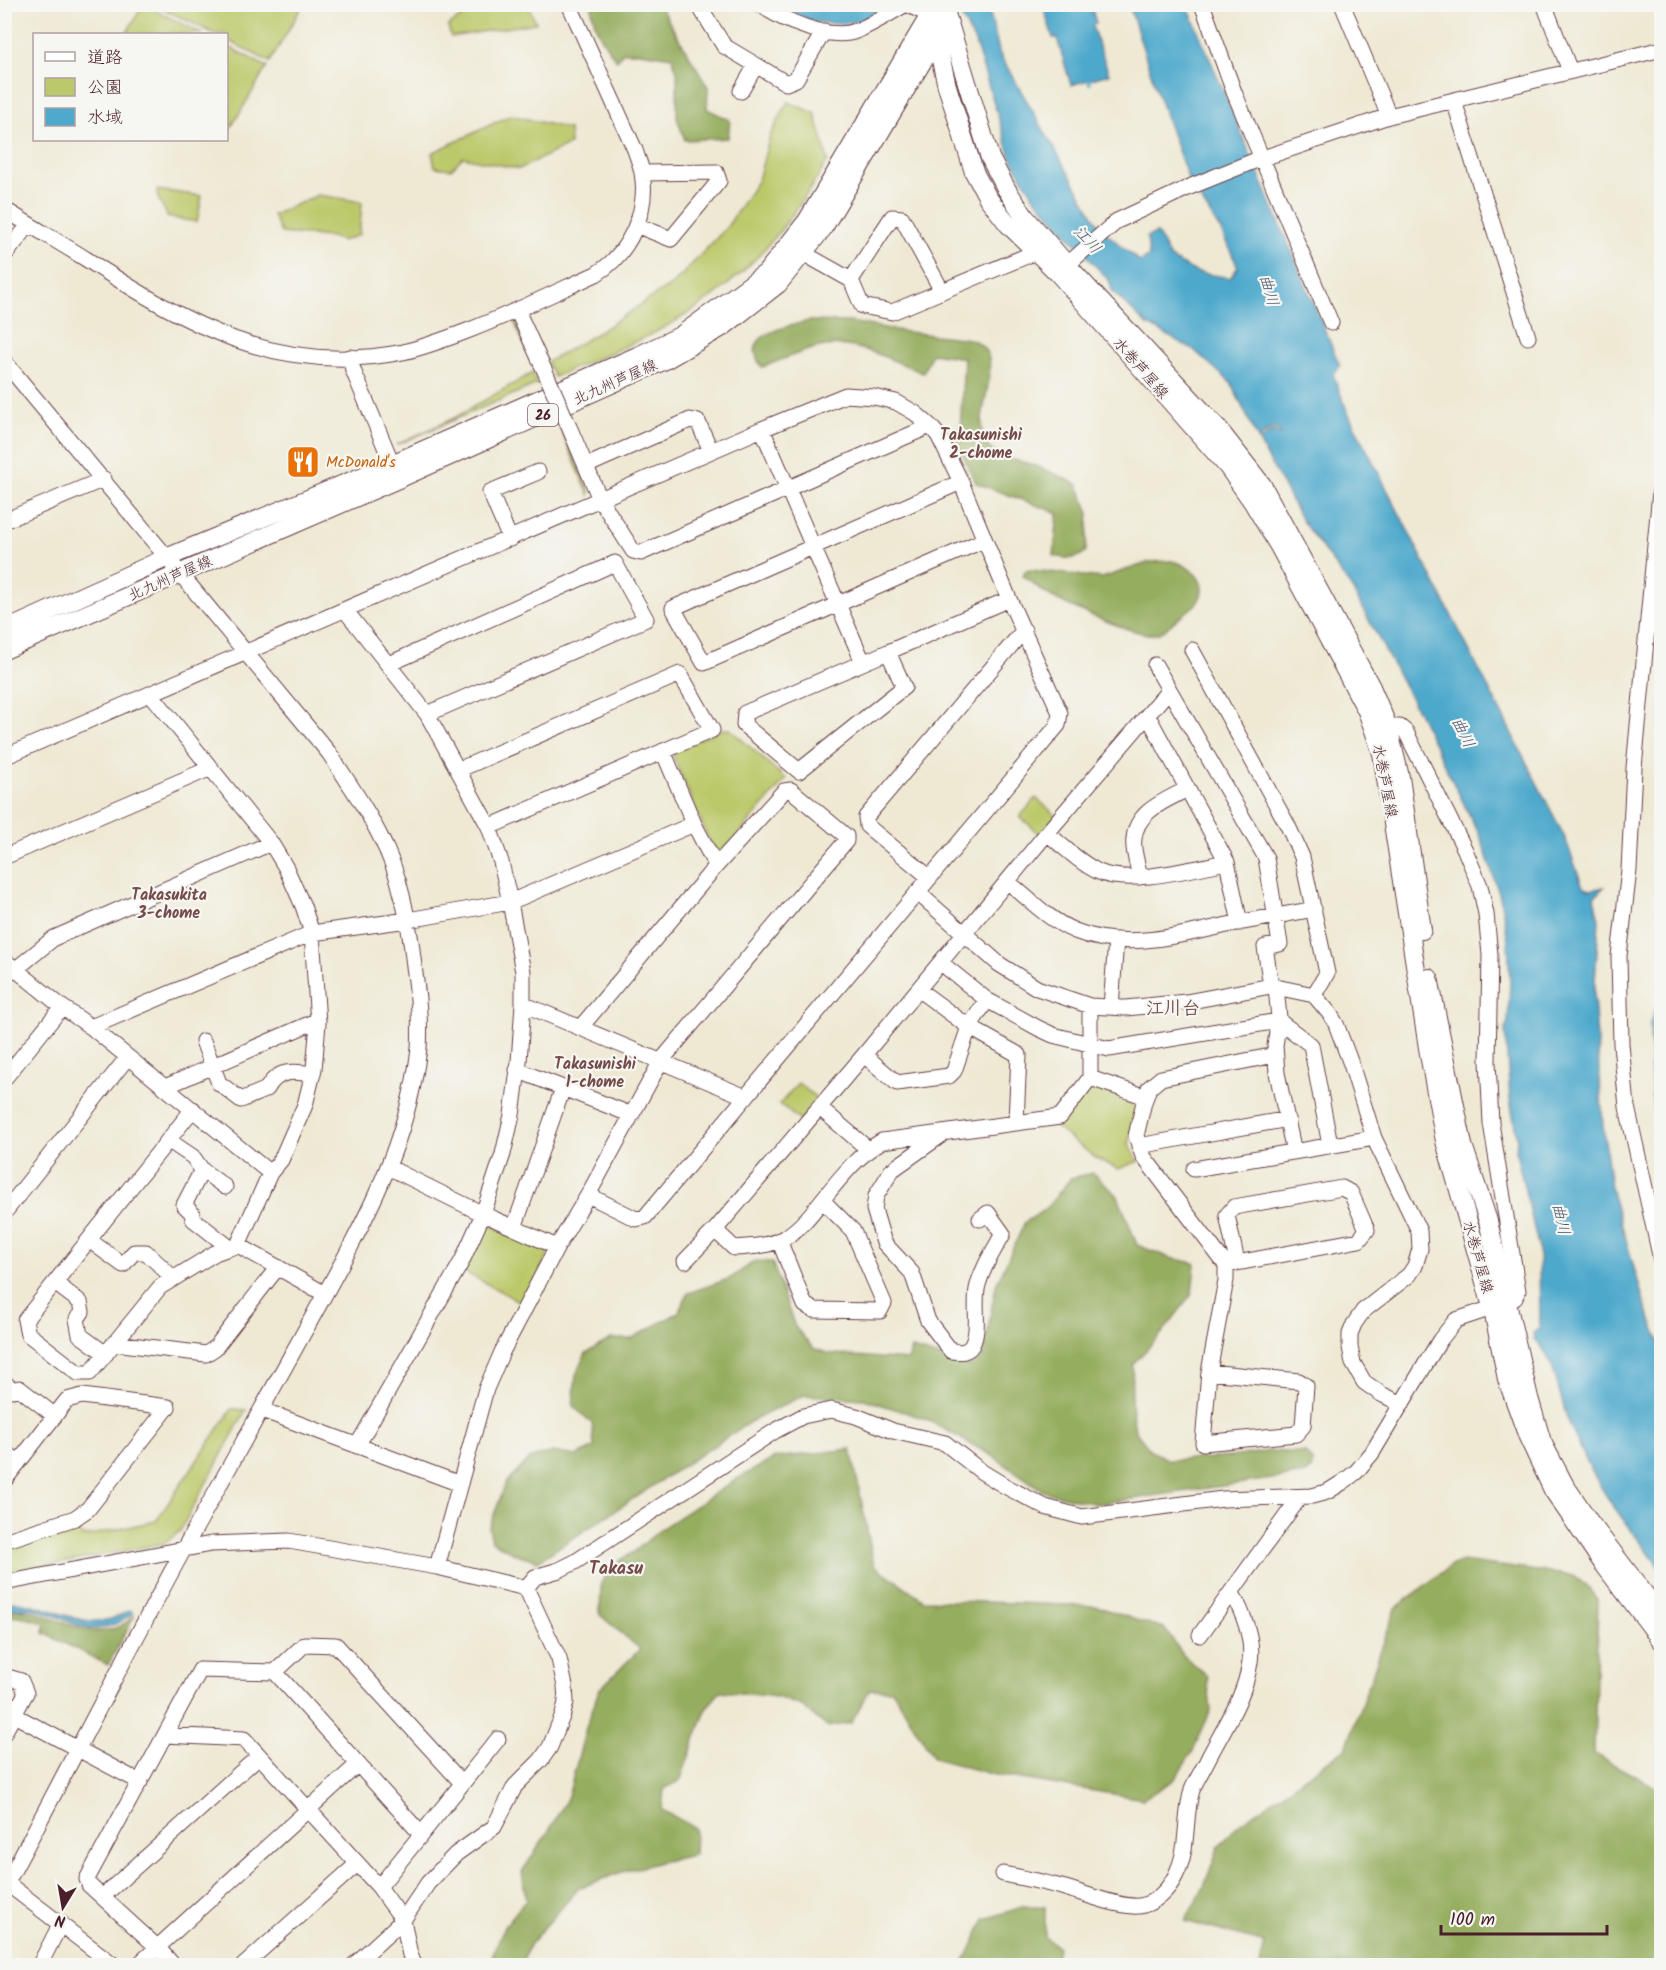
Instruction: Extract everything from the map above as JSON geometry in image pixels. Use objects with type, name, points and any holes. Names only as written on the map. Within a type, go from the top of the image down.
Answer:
[{"type":"main road","name":"北九州芦屋線","points":[[4,631],[166,558],[395,472],[665,360],[733,319],[778,284],[823,228],[937,38],[942,8]]},
{"type":"main road","name":"北九州芦屋線","points":[[4,650],[178,574],[680,336],[766,273],[807,221],[942,8]]},
{"type":"main road","name":"水巻芦屋線","points":[[942,8],[990,159],[1007,190],[1025,217],[1071,261],[1216,426],[1262,485],[1371,687],[1388,727],[1400,777],[1427,963],[1442,1048],[1463,1145],[1488,1221],[1500,1305],[1507,1379],[1528,1437],[1553,1490],[1602,1562],[1662,1641]]},
{"type":"main road","name":"水巻芦屋線","points":[[937,38],[947,86],[974,172],[988,198],[1008,224],[1066,282],[1228,467],[1252,501],[1280,548],[1367,711],[1382,753],[1427,1043],[1445,1141],[1500,1305],[1542,1442],[1564,1484],[1591,1524],[1662,1617]]},
{"type":"street","points":[[4,209],[167,309],[218,335],[250,345],[317,357],[350,357],[402,352],[431,345],[517,310],[596,274],[611,265],[626,246],[636,225],[642,202],[642,173],[628,131],[569,4]]},
{"type":"street","points":[[698,4],[724,46],[786,83],[796,79],[824,31]]},
{"type":"street","points":[[760,4],[791,23],[824,31],[854,32],[906,4],[942,8]]},
{"type":"street","points":[[1202,4],[1258,160],[1331,323]]},
{"type":"street","points":[[1342,4],[1389,116]]},
{"type":"street","points":[[1544,4],[1569,70]]},
{"type":"street","points":[[1071,261],[1117,221],[1192,186],[1258,160],[1389,116],[1662,49]]},
{"type":"street","points":[[741,92],[756,65]]},
{"type":"street","points":[[1454,101],[1528,337]]},
{"type":"street","points":[[636,225],[671,239],[718,181],[716,172],[642,173]]},
{"type":"street","points":[[851,280],[892,217],[902,218],[942,291]]},
{"type":"street","points":[[4,256],[29,225]]},
{"type":"street","points":[[803,253],[851,280],[862,306],[892,312],[1036,252]]},
{"type":"street","points":[[517,310],[600,499],[633,551],[641,552],[930,426]]},
{"type":"street","points":[[350,357],[353,370],[395,472]]},
{"type":"street","points":[[7,368],[104,479],[178,574],[246,652],[328,753],[356,793],[378,833],[397,876],[408,920],[418,995],[419,1045],[410,1098],[390,1168],[325,1294],[183,1551],[5,1884],[61,1923],[115,1965]]},
{"type":"street","points":[[4,757],[762,429],[846,395],[874,397],[896,402],[915,414],[938,435],[961,482],[1060,713],[1058,725],[645,1217],[636,1219],[588,1196]]},
{"type":"street","points":[[586,466],[690,420],[698,422],[711,451]]},
{"type":"street","points":[[762,429],[863,662]]},
{"type":"street","points":[[1662,471],[1636,748],[1629,870],[1619,956],[1621,1044],[1627,1107],[1662,1264]]},
{"type":"street","points":[[510,539],[490,492],[538,472]]},
{"type":"street","points":[[4,521],[104,479]]},
{"type":"street","points":[[961,482],[673,608],[704,663],[984,540]]},
{"type":"street","points":[[389,664],[615,563],[646,619],[427,714]]},
{"type":"street","points":[[888,652],[904,687],[799,771],[744,725],[745,713],[1009,598]]},
{"type":"street","points":[[345,610],[427,714],[489,827],[501,862],[523,972],[518,1070],[512,1116],[503,1154],[483,1214],[462,1261],[357,1446]]},
{"type":"street","points":[[929,877],[867,825],[866,817],[1024,630]]},
{"type":"street","points":[[1192,650],[1288,826],[1302,857],[1327,974],[1314,994]]},
{"type":"street","points":[[1155,665],[1266,858],[1280,944],[1265,947],[1279,1021],[1275,1055],[1294,1152]]},
{"type":"street","points":[[458,770],[680,674],[712,730],[489,827]]},
{"type":"street","points":[[685,1261],[715,1230],[864,1055],[1047,833],[1169,690]]},
{"type":"street","points":[[151,694],[271,843],[286,868],[303,906],[312,933],[318,1020],[313,1074],[305,1105],[282,1161],[270,1173],[234,1247],[214,1253],[160,1287],[90,1373],[78,1373],[28,1334],[25,1320],[193,1109]]},
{"type":"street","points":[[1148,716],[1227,862],[1240,923]]},
{"type":"street","points":[[526,1587],[535,1577],[559,1570],[575,1562],[775,1431],[802,1416],[831,1410],[856,1416],[893,1431],[945,1443],[982,1472],[1005,1486],[1045,1507],[1082,1517],[1223,1499],[1300,1497],[1328,1492],[1356,1472],[1372,1453],[1440,1340],[1456,1320],[1515,1298],[1518,1291],[1491,1123],[1488,1062],[1490,955],[1486,914],[1480,886],[1465,850],[1406,732],[1400,727],[1388,727]]},
{"type":"street","points":[[663,751],[694,824],[716,866]]},
{"type":"street","points":[[4,857],[211,768]]},
{"type":"street","points":[[1140,877],[1133,840],[1138,821],[1148,811],[1187,789]]},
{"type":"street","points":[[437,1567],[486,1389],[501,1352],[661,1061],[846,841],[846,836],[791,790],[784,791],[716,866],[580,1028]]},
{"type":"street","points":[[91,1027],[312,933],[408,920],[510,902],[694,824]]},
{"type":"street","points":[[1047,833],[1083,863],[1102,873],[1123,878],[1227,862]]},
{"type":"street","points":[[270,1173],[10,964],[54,938],[271,843]]},
{"type":"street","points":[[1008,882],[1055,920],[1074,931],[1102,939],[1136,941],[1191,933],[1314,909]]},
{"type":"street","points":[[917,892],[999,964],[1037,988],[1090,1006],[1126,1008],[1186,1002],[1273,986],[1314,994],[1336,1024],[1374,1138],[1419,1231],[1420,1249],[1415,1266],[1409,1275],[1363,1311],[1350,1334],[1353,1363],[1364,1382],[1381,1394],[1402,1404]]},
{"type":"street","points":[[1111,1007],[1116,940]]},
{"type":"street","points":[[941,963],[987,1000],[1038,1028],[1053,1035],[1109,1049],[1279,1021],[1311,1045],[1330,1145]]},
{"type":"street","points":[[919,990],[969,1027],[1018,1055],[1016,1122]]},
{"type":"street","points":[[864,1055],[897,1083],[949,1076],[954,1071],[969,1027],[987,1000]]},
{"type":"street","points":[[523,1004],[746,1097]]},
{"type":"street","points":[[715,1230],[735,1248],[756,1246],[783,1239],[806,1221],[868,1149],[882,1141],[1060,1117],[1090,1078],[1090,1006]]},
{"type":"street","points":[[4,1079],[62,1007]]},
{"type":"street","points":[[165,1088],[318,1020]]},
{"type":"street","points":[[203,1041],[219,1083],[241,1100],[267,1089],[272,1080],[292,1070],[313,1074]]},
{"type":"street","points":[[1232,1264],[1143,1156],[1136,1136],[1149,1088],[1161,1078],[1275,1055]]},
{"type":"street","points":[[4,1213],[127,1058]]},
{"type":"street","points":[[518,1070],[632,1115]]},
{"type":"street","points":[[1090,1078],[1146,1097]]},
{"type":"street","points":[[514,1228],[563,1088]]},
{"type":"street","points":[[819,1107],[868,1149]]},
{"type":"street","points":[[1139,1146],[1288,1119]]},
{"type":"street","points":[[943,1134],[892,1170],[876,1196],[874,1209],[884,1243],[912,1273],[928,1321],[951,1350],[961,1352],[969,1349],[973,1343],[976,1333],[975,1310],[978,1287],[1003,1234],[988,1213],[980,1218]]},
{"type":"street","points":[[1194,1169],[1374,1138]]},
{"type":"street","points":[[168,1140],[193,1157],[202,1170],[225,1187]]},
{"type":"street","points":[[390,1168],[483,1214],[557,1247]]},
{"type":"street","points":[[202,1170],[184,1205],[192,1213],[192,1219],[234,1247],[278,1267],[325,1294]]},
{"type":"street","points":[[1209,1372],[1299,1381],[1306,1386],[1303,1426],[1296,1434],[1203,1443],[1209,1372],[1226,1280],[1232,1264],[1227,1215],[1234,1207],[1342,1188],[1351,1193],[1367,1230],[1359,1240],[1232,1264]]},
{"type":"street","points":[[779,1240],[804,1305],[814,1310],[880,1311],[884,1304],[853,1231],[822,1200]]},
{"type":"street","points":[[89,1240],[123,1265],[134,1252],[146,1252],[173,1278]]},
{"type":"street","points":[[55,1282],[80,1302],[82,1312],[77,1319],[80,1335],[110,1348],[206,1354],[214,1348],[278,1267]]},
{"type":"street","points":[[4,1382],[13,1390],[19,1388],[55,1416]]},
{"type":"street","points":[[4,1480],[67,1400],[82,1396],[168,1407],[88,1509],[75,1518],[4,1541]]},
{"type":"street","points":[[262,1410],[460,1484]]},
{"type":"street","points":[[4,1452],[19,1462]]},
{"type":"street","points":[[1200,1635],[1300,1497]]},
{"type":"street","points":[[4,1583],[212,1544],[290,1541],[437,1567],[526,1587]]},
{"type":"street","points":[[352,1965],[403,1920],[428,1883],[456,1854],[494,1827],[515,1786],[541,1761],[550,1747],[566,1702],[565,1686],[559,1659],[526,1587]]},
{"type":"street","points":[[1003,1874],[1067,1888],[1132,1906],[1143,1906],[1157,1899],[1166,1890],[1178,1870],[1185,1844],[1186,1817],[1193,1789],[1243,1691],[1251,1660],[1244,1613],[1232,1593]]},
{"type":"street","points":[[174,1965],[89,1885],[87,1879],[200,1670],[275,1672],[305,1644],[336,1645],[462,1783]]},
{"type":"street","points":[[275,1672],[421,1834]]},
{"type":"street","points":[[4,1676],[21,1681],[26,1693],[4,1732]]},
{"type":"street","points":[[14,1715],[140,1782]]},
{"type":"street","points":[[165,1735],[244,1739],[379,1887],[403,1920],[410,1955],[415,1965]]},
{"type":"street","points":[[379,1887],[498,1739]]},
{"type":"street","points":[[102,1897],[259,1756]]},
{"type":"street","points":[[137,1965],[358,1764]]},
{"type":"street","points":[[243,1965],[357,1864]]},
{"type":"street","points":[[39,1965],[61,1923]]},
{"type":"green space","points":[[160,4],[303,5],[270,62],[228,41],[228,33],[213,33],[161,8]]},
{"type":"green space","points":[[487,4],[528,5],[536,23],[451,37],[448,26],[465,13],[487,8]]},
{"type":"green space","points":[[144,5],[201,33],[127,33]]},
{"type":"green space","points":[[592,5],[659,5],[708,87],[707,109],[730,120],[728,138],[685,140],[677,118],[677,72],[672,57],[623,52],[617,60],[599,34]]},
{"type":"green space","points":[[228,47],[267,67],[228,130]]},
{"type":"green space","points":[[788,102],[815,113],[828,160],[795,212],[777,235],[737,276],[690,312],[636,341],[554,377],[547,362],[596,334],[674,283],[727,227],[758,180],[770,136]]},
{"type":"green space","points":[[511,115],[569,129],[570,144],[519,169],[463,157],[451,169],[435,167],[432,153]]},
{"type":"green space","points":[[157,190],[202,196],[197,222],[167,217],[158,198]]},
{"type":"green space","points":[[318,195],[362,202],[359,235],[342,241],[331,237],[281,233],[273,215]]},
{"type":"green space","points":[[513,319],[590,492],[589,495]]},
{"type":"green space","points":[[809,321],[850,322],[907,332],[970,339],[983,347],[989,358],[990,371],[982,418],[982,432],[986,444],[1003,457],[1033,465],[1078,485],[1089,513],[1086,551],[1071,558],[1054,556],[1058,513],[976,483],[955,438],[960,433],[964,358],[932,353],[923,373],[884,356],[843,345],[829,345],[808,350],[762,367],[756,356],[756,347],[760,340],[777,329]]},
{"type":"green space","points":[[532,373],[537,384],[396,445],[454,418]]},
{"type":"green space","points":[[1172,561],[1196,574],[1202,586],[1202,593],[1192,607],[1156,634],[1134,631],[1086,613],[1042,591],[1023,576],[1025,571],[1032,570],[1102,578],[1150,562]]},
{"type":"green space","points":[[722,729],[730,729],[786,779],[723,853],[714,852],[673,756],[675,750]]},
{"type":"green space","points":[[1036,798],[1057,816],[1041,835],[1020,817]]},
{"type":"green space","points":[[798,1083],[818,1099],[800,1121],[780,1104]]},
{"type":"green space","points":[[1092,1086],[1136,1100],[1138,1103],[1129,1145],[1139,1161],[1118,1169],[1096,1158],[1050,1123]]},
{"type":"green space","points":[[1093,1173],[1118,1196],[1137,1245],[1170,1258],[1195,1263],[1192,1294],[1163,1332],[1133,1364],[1131,1404],[1135,1431],[1151,1451],[1169,1460],[1231,1457],[1270,1451],[1305,1453],[1312,1461],[1312,1468],[1306,1474],[1097,1504],[1045,1492],[991,1455],[926,1419],[864,1399],[804,1395],[750,1422],[538,1561],[514,1553],[492,1541],[489,1528],[506,1483],[531,1458],[553,1452],[577,1456],[594,1447],[592,1423],[573,1406],[576,1375],[586,1353],[611,1339],[631,1339],[678,1313],[688,1293],[731,1278],[755,1261],[772,1262],[795,1327],[813,1348],[827,1353],[908,1360],[912,1349],[971,1366],[983,1356],[996,1285],[1025,1222],[1045,1210],[1071,1178]]},
{"type":"green space","points":[[487,1224],[547,1249],[549,1256],[522,1303],[463,1271]]},
{"type":"green space","points":[[232,1409],[246,1410],[180,1531],[165,1543],[5,1574],[5,1547],[16,1546],[77,1523],[82,1537],[156,1521]]},
{"type":"green space","points":[[851,1449],[874,1565],[924,1600],[1096,1606],[1164,1628],[1183,1655],[1207,1676],[1211,1710],[1192,1753],[1174,1780],[1143,1799],[991,1774],[934,1758],[892,1690],[870,1689],[851,1723],[827,1727],[802,1706],[777,1697],[721,1691],[707,1707],[680,1781],[664,1789],[662,1810],[695,1828],[694,1855],[622,1872],[579,1888],[529,1945],[522,1965],[489,1965],[504,1927],[526,1900],[522,1872],[568,1797],[586,1728],[599,1690],[640,1649],[600,1615],[601,1584],[610,1567],[634,1552],[662,1528],[737,1479],[775,1458]]},
{"type":"green space","points":[[1462,1561],[1574,1576],[1598,1599],[1594,1754],[1661,1790],[1661,1965],[1260,1965],[1265,1943],[1185,1921],[1204,1887],[1218,1848],[1238,1825],[1346,1748],[1396,1608],[1449,1567]]},
{"type":"green space","points":[[18,1609],[93,1631],[106,1631],[118,1627],[134,1617],[108,1665],[44,1633],[45,1623],[18,1616],[5,1618],[5,1611]]},
{"type":"green space","points":[[1022,1907],[1045,1907],[1045,1937],[1058,1947],[1055,1965],[963,1965],[985,1919]]},
{"type":"water","points":[[774,5],[883,5],[865,20],[841,24],[815,22]]},
{"type":"water","points":[[955,5],[988,5],[1000,55],[1097,222],[1106,233],[1140,262],[1149,256],[1147,237],[1157,233],[1170,258],[1196,272],[1230,278],[1238,267],[1221,231],[1189,181],[1129,5],[1187,5],[1340,366],[1333,374],[1347,411],[1565,838],[1583,887],[1590,890],[1604,887],[1594,897],[1599,920],[1594,996],[1603,1125],[1611,1188],[1644,1302],[1661,1345],[1661,1570],[1594,1475],[1569,1423],[1552,1366],[1541,1346],[1534,1339],[1533,1333],[1540,1328],[1539,1249],[1516,1153],[1517,1138],[1510,1099],[1505,1029],[1508,1022],[1510,983],[1508,940],[1500,897],[1481,838],[1417,710],[1351,587],[1303,522],[1259,442],[1274,430],[1279,435],[1281,433],[1274,427],[1258,439],[1231,383],[1194,350],[1146,324],[1112,291],[1110,282],[1034,197],[1011,158],[975,42]]},
{"type":"water","points":[[1043,5],[1091,5],[1096,23],[1092,26],[1109,74],[1071,85],[1057,38],[1053,38]]},
{"type":"water","points":[[1661,997],[1661,1157],[1652,1096],[1650,1022]]},
{"type":"water","points":[[16,1602],[87,1621],[115,1618],[130,1610],[133,1614],[103,1628],[91,1628],[79,1626],[43,1611],[28,1608],[5,1610],[5,1603]]},
{"type":"waterway","points":[[1087,76],[1090,84]]},
{"type":"place","name":"McDonald's","points":[[303,462]]},
{"type":"district","name":"Takasunishi 2-chome","points":[[981,443]]},
{"type":"district","name":"Takasukita 3-chome","points":[[169,903]]},
{"type":"district","name":"江川台","points":[[1173,1008]]},
{"type":"district","name":"Takasunishi 1-chome","points":[[595,1072]]},
{"type":"district","name":"Takasu","points":[[616,1568]]},
{"type":"water label","name":"江川","points":[[1088,239]]},
{"type":"water label","name":"曲川","points":[[1270,290]]},
{"type":"water label","name":"曲川","points":[[1464,732]]},
{"type":"water label","name":"曲川","points":[[1562,1219]]}]
